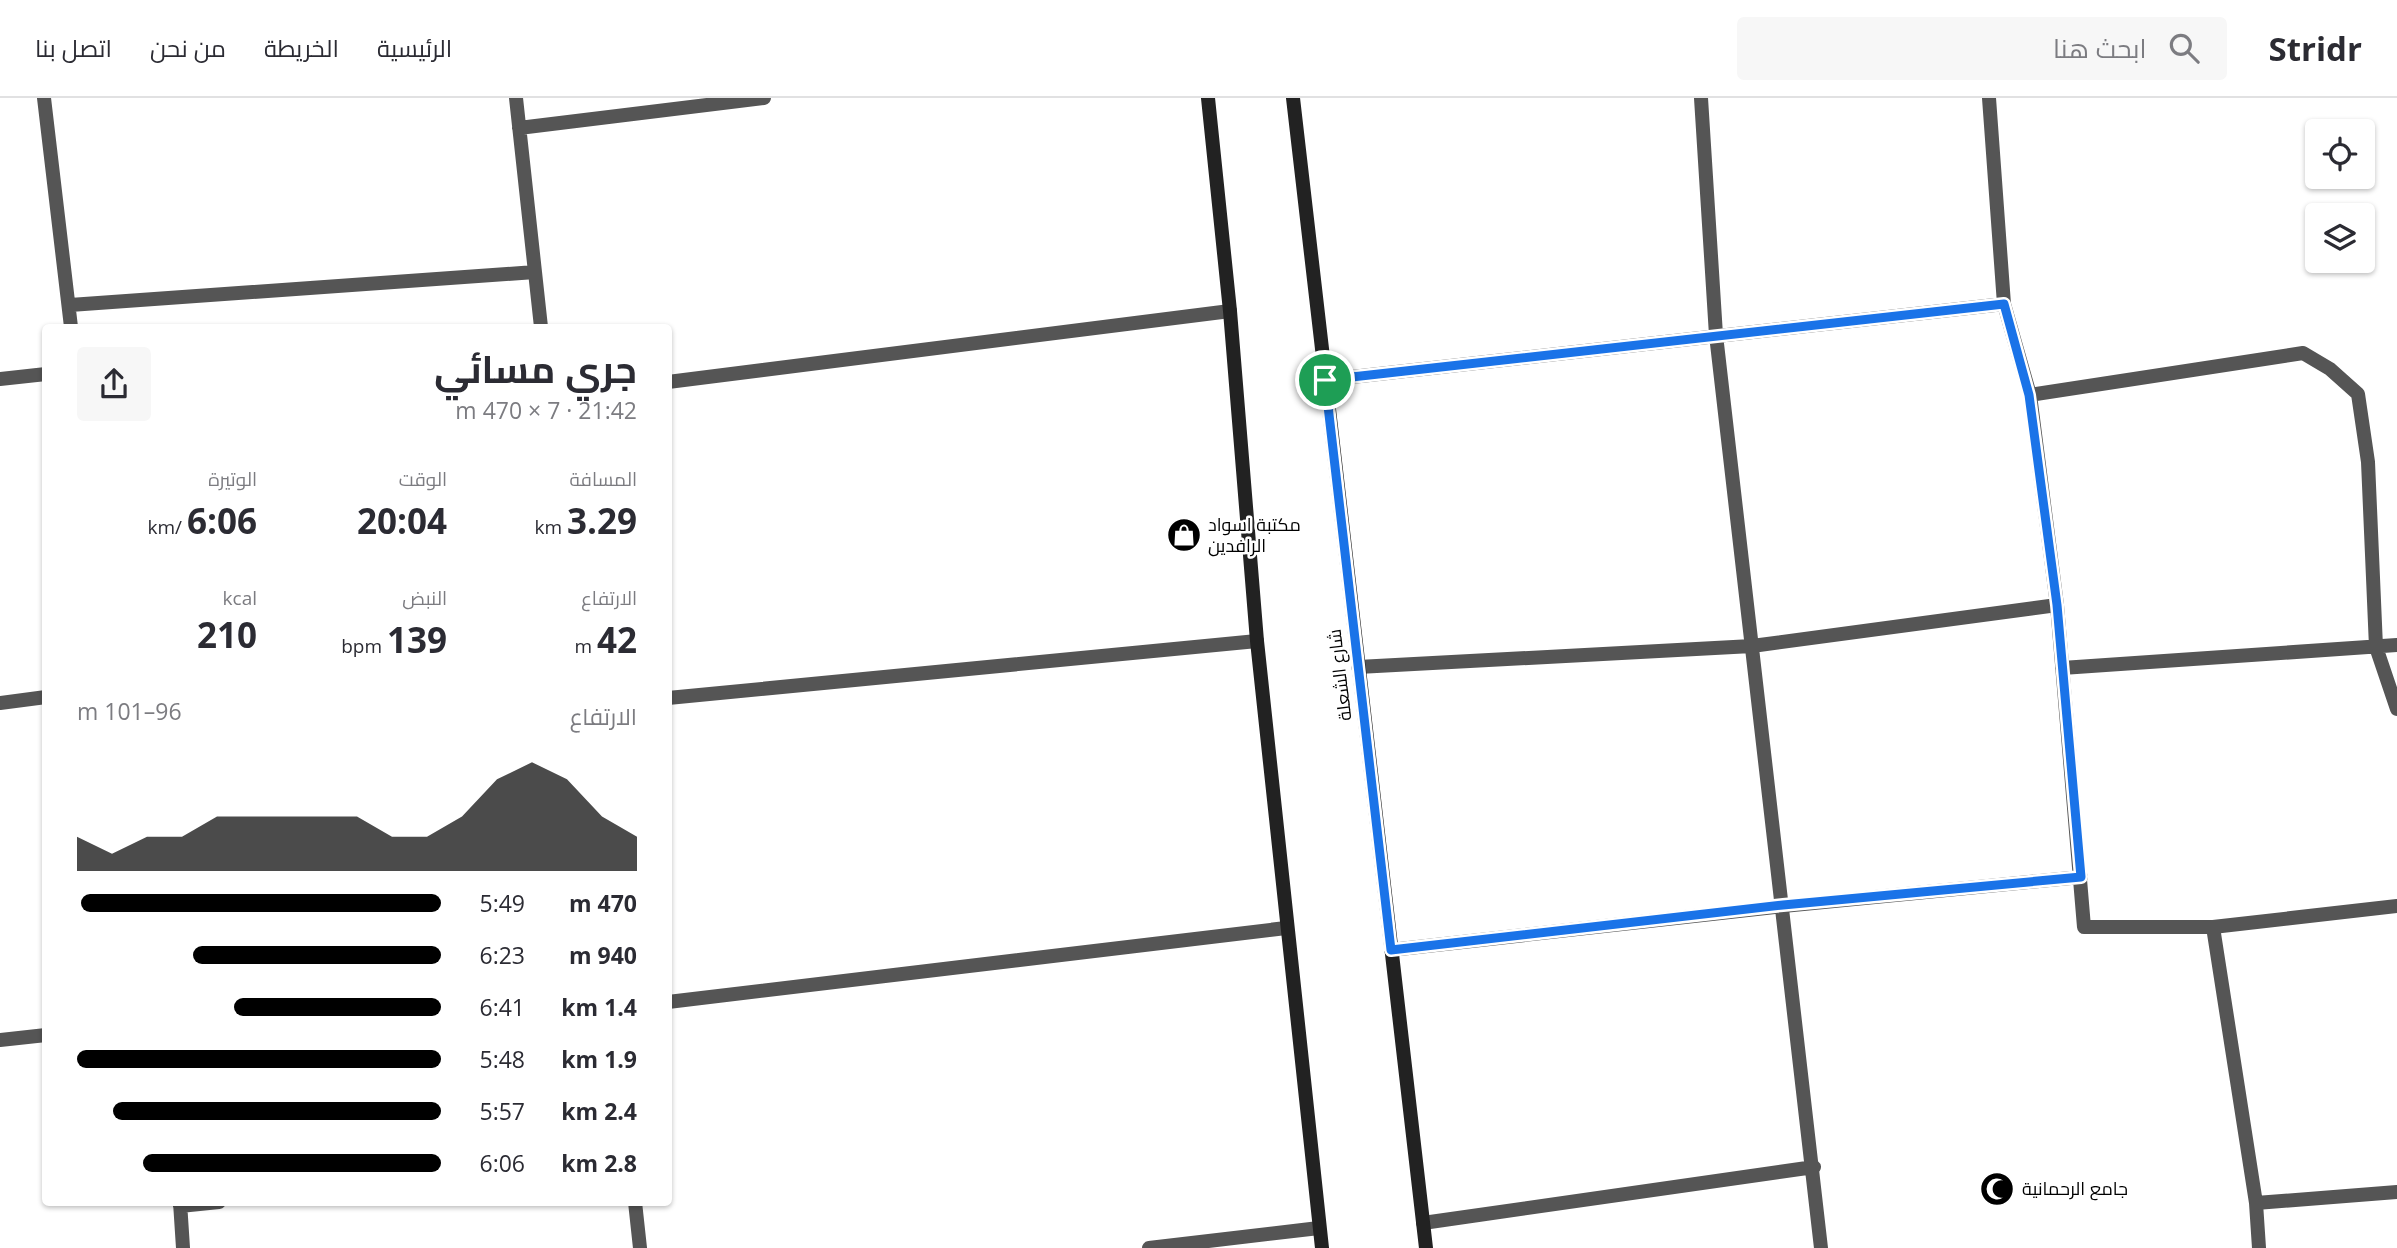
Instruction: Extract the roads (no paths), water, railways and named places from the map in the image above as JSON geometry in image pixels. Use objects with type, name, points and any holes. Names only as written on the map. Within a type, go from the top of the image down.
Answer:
[{"type":"main road","points":[[1208,98],[1230,311],[1257,641],[1322,1248]]},
{"type":"main road","name":"شارع الشعلة","points":[[1293,98],[1426,1248]]},
{"type":"street","points":[[44,98],[71,324]]},
{"type":"street","points":[[516,98],[541,324]]},
{"type":"street","points":[[519,128],[764,98]]},
{"type":"street","points":[[1702,98],[1716,335],[1814,1167],[1821,1248]]},
{"type":"street","points":[[1989,98],[2004,304],[2029,395],[2057,605],[2084,926],[2213,927],[2397,906]]},
{"type":"street","points":[[70,305],[535,272]]},
{"type":"street","points":[[1325,380],[2004,304]]},
{"type":"street","points":[[672,381],[1230,311]]},
{"type":"street","points":[[2029,395],[2303,353],[2345,379],[2358,394],[2368,462],[2376,647],[2397,709]]},
{"type":"street","points":[[0,379],[42,374]]},
{"type":"street","points":[[1358,667],[1752,646],[2057,605]]},
{"type":"street","points":[[672,698],[1257,641]]},
{"type":"street","points":[[2062,668],[2397,645]]},
{"type":"street","points":[[0,703],[42,698]]},
{"type":"street","points":[[1391,950],[1783,905],[2081,877]]},
{"type":"street","points":[[2213,927],[2256,1203],[2259,1248]]},
{"type":"street","points":[[672,1002],[1286,928]]},
{"type":"street","points":[[0,1040],[42,1035]]},
{"type":"street","points":[[1423,1223],[1814,1167]]},
{"type":"street","points":[[2256,1203],[2397,1192]]},
{"type":"street","points":[[180,1206],[183,1248]]},
{"type":"street","points":[[635,1206],[639,1248]]},
{"type":"street","points":[[1149,1248],[1319,1228]]},
{"type":"place","name":"مكتبة اسواد الرافدين","points":[[1184,535]]},
{"type":"place","name":"جامع الرحمانية","points":[[1997,1189]]}]
